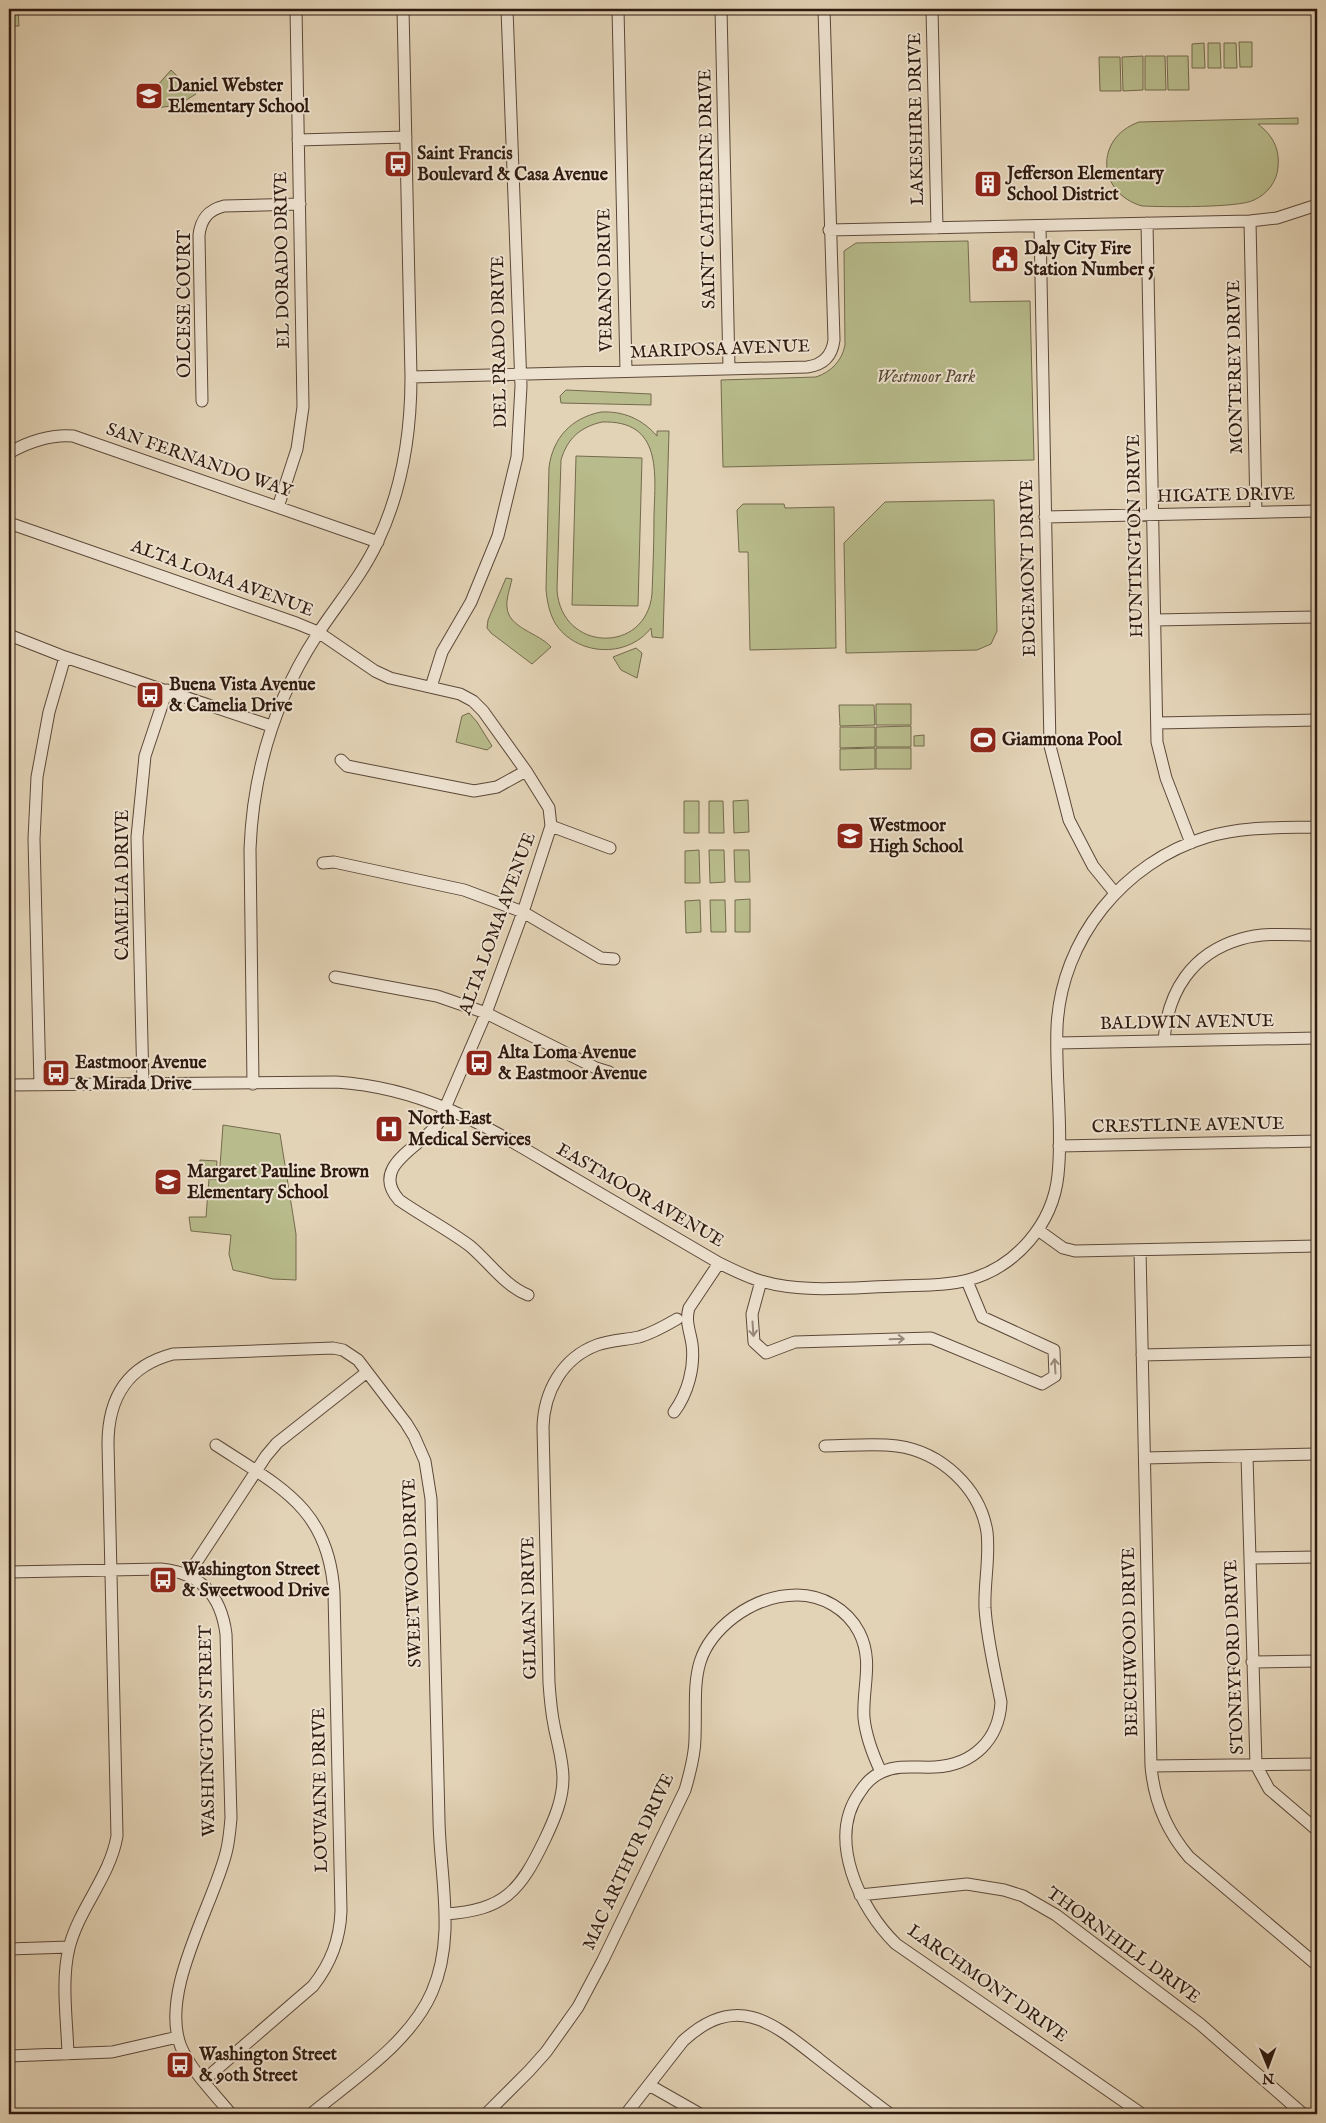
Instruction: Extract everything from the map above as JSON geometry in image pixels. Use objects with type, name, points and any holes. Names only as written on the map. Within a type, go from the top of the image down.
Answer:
[{"type":"street","name":"EL DORADO DRIVE","points":[[278,507],[296,449],[303,407],[296,9]]},
{"type":"street","points":[[252,1084],[251,823],[258,772],[271,726],[292,676],[318,632],[349,592],[378,542],[389,514],[404,462],[411,406],[411,377],[403,9]]},
{"type":"street","name":"DEL PRADO DRIVE","points":[[431,687],[442,652],[471,602],[498,536],[517,457],[521,403],[507,9]]},
{"type":"street","name":"VERANO DRIVE","points":[[618,9],[626,371]]},
{"type":"street","name":"SAINT CATHERINE DRIVE","points":[[721,9],[729,368]]},
{"type":"street","name":"MARIPOSA AVENUE","points":[[411,377],[807,367],[817,365],[827,358],[831,352],[834,340],[829,230],[824,9]]},
{"type":"street","name":"LAKESHIRE DRIVE","points":[[932,9],[937,228]]},
{"type":"street","points":[[298,140],[406,137]]},
{"type":"street","name":"OLCESE COURT","points":[[202,401],[200,225],[205,216],[214,208],[224,206],[300,204]]},
{"type":"street","points":[[829,230],[1250,221],[1277,218],[1317,205]]},
{"type":"street","name":"MONTEREY DRIVE","points":[[1250,221],[1256,512]]},
{"type":"street","name":"HUNTINGTON DRIVE","points":[[1147,223],[1157,742],[1161,761],[1191,843]]},
{"type":"street","name":"EDGEMONT DRIVE","points":[[1040,226],[1050,746],[1069,820],[1093,866],[1115,893]]},
{"type":"street","name":"SAN FERNANDO WAY","points":[[9,453],[43,439],[62,435],[73,436],[378,542]]},
{"type":"street","name":"HIGATE DRIVE","points":[[1045,517],[1317,511]]},
{"type":"street","name":"ALTA LOMA AVENUE","points":[[9,524],[296,622],[318,632],[375,671],[390,678],[460,694],[473,701],[483,711],[526,771],[549,808],[551,826],[523,912],[486,1013],[446,1107],[434,1129],[406,1152],[394,1166],[390,1180],[395,1195],[406,1205],[451,1232],[491,1265],[510,1285],[528,1296]]},
{"type":"street","points":[[1155,620],[1317,617]]},
{"type":"street","points":[[9,635],[65,657],[271,726]]},
{"type":"street","points":[[40,1085],[34,839],[37,777],[49,712],[65,657]]},
{"type":"street","name":"CAMELIA DRIVE","points":[[142,1084],[137,836],[145,756],[168,690]]},
{"type":"street","points":[[1157,723],[1317,720]]},
{"type":"street","points":[[341,760],[348,766],[474,791],[497,787],[526,771]]},
{"type":"street","points":[[551,826],[610,848]]},
{"type":"street","name":"EASTMOOR AVENUE","points":[[9,1086],[359,1083],[415,1096],[446,1107],[496,1132],[719,1263],[761,1281],[817,1288],[938,1285],[967,1281],[982,1276],[1009,1261],[1038,1230],[1056,1190],[1059,1164],[1057,1043],[1060,1003],[1071,962],[1089,927],[1115,893],[1151,863],[1191,843],[1209,837],[1244,830],[1317,827]]},
{"type":"street","points":[[323,863],[334,862],[464,890],[523,912],[601,958],[614,959]]},
{"type":"street","points":[[1164,1041],[1167,1012],[1172,998],[1192,968],[1206,956],[1222,946],[1242,939],[1262,936],[1317,934]]},
{"type":"street","points":[[335,977],[436,996],[486,1013],[596,1068],[609,1072]]},
{"type":"street","name":"BALDWIN AVENUE","points":[[1057,1043],[1317,1038]]},
{"type":"street","name":"CRESTLINE AVENUE","points":[[1059,1146],[1317,1141]]},
{"type":"street","points":[[1038,1230],[1068,1250],[1317,1246]]},
{"type":"street","name":"BEECHWOOD DRIVE","points":[[1140,1250],[1151,1766],[1155,1796],[1166,1823],[1180,1847],[1200,1867],[1317,1965]]},
{"type":"street","points":[[674,1412],[683,1398],[692,1367],[692,1347],[682,1317],[719,1263]]},
{"type":"street","points":[[761,1281],[752,1314],[754,1342],[766,1352],[795,1342],[931,1338],[1042,1384],[1055,1376],[1054,1350],[982,1317],[967,1281]]},
{"type":"street","name":"GILMAN DRIVE","points":[[445,1914],[483,1908],[502,1900],[514,1890],[531,1867],[560,1802],[563,1783],[562,1763],[553,1722],[549,1683],[544,1447],[544,1413],[552,1385],[569,1362],[588,1349],[652,1333],[682,1317]]},
{"type":"street","name":"SWEETWOOD DRIVE","points":[[68,2054],[66,1971],[69,1947],[79,1922],[110,1862],[117,1836],[109,1420],[116,1397],[129,1378],[138,1370],[161,1357],[180,1353],[333,1348],[343,1350],[351,1354],[367,1372],[414,1436],[425,1461],[429,1479],[439,1828],[445,1914],[445,1943],[438,1975],[424,2008],[413,2023],[390,2049],[312,2114]]},
{"type":"street","points":[[1142,1355],[1317,1351]]},
{"type":"street","points":[[188,1575],[266,1456],[289,1432],[367,1372]]},
{"type":"street","name":"LOUVAINE DRIVE","points":[[203,2080],[313,1986],[331,1959],[340,1927],[334,1593],[331,1566],[322,1536],[306,1511],[280,1487],[216,1445]]},
{"type":"street","points":[[825,1446],[897,1446],[929,1456],[954,1472],[964,1482],[979,1507],[986,1532],[985,1590],[987,1628],[1001,1702],[994,1733],[979,1752],[959,1763],[941,1767],[894,1768],[881,1772]]},
{"type":"street","points":[[1145,1458],[1317,1454]]},
{"type":"street","name":"STONEYFORD DRIVE","points":[[1247,1456],[1256,1765],[1269,1789],[1317,1830]]},
{"type":"street","points":[[1250,1558],[1317,1557]]},
{"type":"street","name":"WASHINGTON STREET","points":[[9,1572],[161,1569],[188,1575],[201,1583],[213,1596],[222,1613],[225,1623],[231,1818],[228,1844],[222,1866],[179,1984],[175,2010],[178,2037],[188,2060],[231,2114]]},
{"type":"street","name":"MAC ARTHUR DRIVE","points":[[486,2114],[524,2077],[546,2052],[578,2007],[607,1952],[686,1790],[696,1739],[694,1696],[697,1673],[708,1645],[729,1621],[756,1603],[786,1595],[818,1598],[831,1604],[851,1620],[864,1644],[867,1657],[864,1719],[870,1745],[881,1772]]},
{"type":"street","points":[[1252,1662],[1317,1661]]},
{"type":"street","points":[[1151,1766],[1317,1764]]},
{"type":"street","name":"LARCHMONT DRIVE","points":[[881,1772],[863,1788],[854,1801],[849,1817],[848,1854],[854,1881],[876,1922],[896,1944],[1142,2114]]},
{"type":"street","name":"THORNHILL DRIVE","points":[[860,1895],[968,1884],[1004,1890],[1023,1896],[1056,1915],[1200,2024],[1303,2114]]},
{"type":"street","points":[[9,1949],[69,1947]]},
{"type":"street","points":[[626,2114],[683,2041],[694,2030],[707,2022],[722,2017],[748,2016],[773,2025],[784,2032],[890,2114]]},
{"type":"street","points":[[9,2056],[112,2052],[178,2037]]},
{"type":"street","points":[[649,2085],[700,2114]]},
{"type":"green space","points":[[9,9],[18,9],[19,26],[9,26]]},
{"type":"green space","points":[[1239,42],[1252,42],[1252,67],[1240,67]]},
{"type":"green space","points":[[1204,43],[1205,68],[1192,68],[1192,44]]},
{"type":"green space","points":[[1208,43],[1220,43],[1221,68],[1208,68]]},
{"type":"green space","points":[[1224,43],[1236,43],[1237,68],[1224,68]]},
{"type":"green space","points":[[1143,56],[1143,90],[1123,91],[1122,57]]},
{"type":"green space","points":[[1145,56],[1165,56],[1166,90],[1145,90]]},
{"type":"green space","points":[[1167,56],[1188,56],[1189,90],[1168,90]]},
{"type":"green space","points":[[1099,57],[1120,57],[1121,91],[1100,91]]},
{"type":"green space","points":[[171,70],[196,94],[178,105],[156,108],[156,87]]},
{"type":"green space","points":[[1298,118],[1298,124],[1258,124],[1271,137],[1274,143],[1278,154],[1278,167],[1276,178],[1270,187],[1254,200],[1246,203],[1218,206],[1142,206],[1127,199],[1116,190],[1109,178],[1108,152],[1114,140],[1124,130],[1139,122]]},
{"type":"green space","name":"Westmoor Park","points":[[968,241],[970,302],[1030,301],[1034,460],[723,467],[721,380],[816,377],[831,369],[844,351],[844,251],[856,243]]},
{"type":"green space","points":[[566,390],[651,394],[651,405],[561,403],[560,396]]},
{"type":"green space","points":[[601,412],[617,413],[639,421],[657,436],[657,431],[669,431],[663,638],[652,637],[651,628],[641,638],[629,645],[616,649],[588,647],[575,642],[564,634],[553,619],[546,593],[549,467],[551,457],[559,438],[565,431],[572,424]],"holes":[[[602,422],[622,424],[636,430],[646,440],[654,467],[652,594],[646,614],[635,628],[620,636],[604,638],[587,635],[573,625],[562,610],[557,590],[561,460],[571,440],[587,427]]]},
{"type":"green space","points":[[576,456],[642,458],[638,606],[572,605]]},
{"type":"green space","points":[[994,500],[997,631],[991,644],[977,650],[846,653],[844,543],[885,502]]},
{"type":"green space","points":[[743,504],[784,504],[785,508],[834,507],[836,648],[750,650],[748,552],[739,552],[737,510]]},
{"type":"green space","points":[[506,578],[512,579],[507,601],[509,614],[518,625],[551,647],[532,664],[487,628],[488,620]]},
{"type":"green space","points":[[636,648],[642,653],[637,678],[621,670],[613,657]]},
{"type":"green space","points":[[876,704],[911,704],[911,725],[876,725]]},
{"type":"green space","points":[[839,705],[874,705],[875,725],[840,726]]},
{"type":"green space","points":[[469,713],[492,746],[487,750],[456,742],[462,716]]},
{"type":"green space","points":[[911,726],[911,747],[876,747],[876,727]]},
{"type":"green space","points":[[840,727],[875,727],[875,747],[840,748]]},
{"type":"green space","points":[[924,735],[924,746],[914,746],[914,736]]},
{"type":"green space","points":[[875,748],[875,769],[840,770],[840,749]]},
{"type":"green space","points":[[876,748],[911,748],[911,769],[876,769]]},
{"type":"green space","points":[[748,800],[749,832],[734,833],[733,801]]},
{"type":"green space","points":[[684,801],[699,801],[699,833],[684,833]]},
{"type":"green space","points":[[709,801],[723,801],[724,833],[709,833]]},
{"type":"green space","points":[[699,850],[700,883],[685,883],[685,851]]},
{"type":"green space","points":[[709,850],[724,850],[725,882],[710,883]]},
{"type":"green space","points":[[734,850],[749,850],[750,882],[735,882]]},
{"type":"green space","points":[[750,899],[750,932],[735,932],[735,900]]},
{"type":"green space","points":[[700,900],[701,932],[686,933],[685,901]]},
{"type":"green space","points":[[710,900],[725,900],[726,932],[711,932]]},
{"type":"green space","points":[[223,1125],[280,1134],[296,1234],[296,1280],[273,1279],[233,1270],[229,1254],[231,1235],[191,1231],[189,1217],[206,1217],[209,1179],[219,1180]]},
{"type":"green space","points":[[200,1160],[217,1161],[216,1174],[200,1172]]},
{"type":"place","name":"Daniel Webster Elementary School","points":[[149,96]]},
{"type":"place","name":"Saint Francis Boulevard & Casa Avenue","points":[[398,164]]},
{"type":"place","name":"Jefferson Elementary School District","points":[[988,184]]},
{"type":"place","name":"Daly City Fire Station Number 5","points":[[1005,259]]},
{"type":"place","name":"Buena Vista Avenue & Camelia Drive","points":[[150,695]]},
{"type":"place","name":"Giammona Pool","points":[[983,740]]},
{"type":"place","name":"Westmoor High School","points":[[850,836]]},
{"type":"place","name":"Alta Loma Avenue & Eastmoor Avenue","points":[[479,1063]]},
{"type":"place","name":"Eastmoor Avenue & Mirada Drive","points":[[56,1073]]},
{"type":"place","name":"North East Medical Services","points":[[389,1129]]},
{"type":"place","name":"Margaret Pauline Brown Elementary School","points":[[168,1182]]},
{"type":"place","name":"Washington Street & Sweetwood Drive","points":[[163,1580]]},
{"type":"place","name":"Washington Street & 90th Street","points":[[180,2065]]}]
